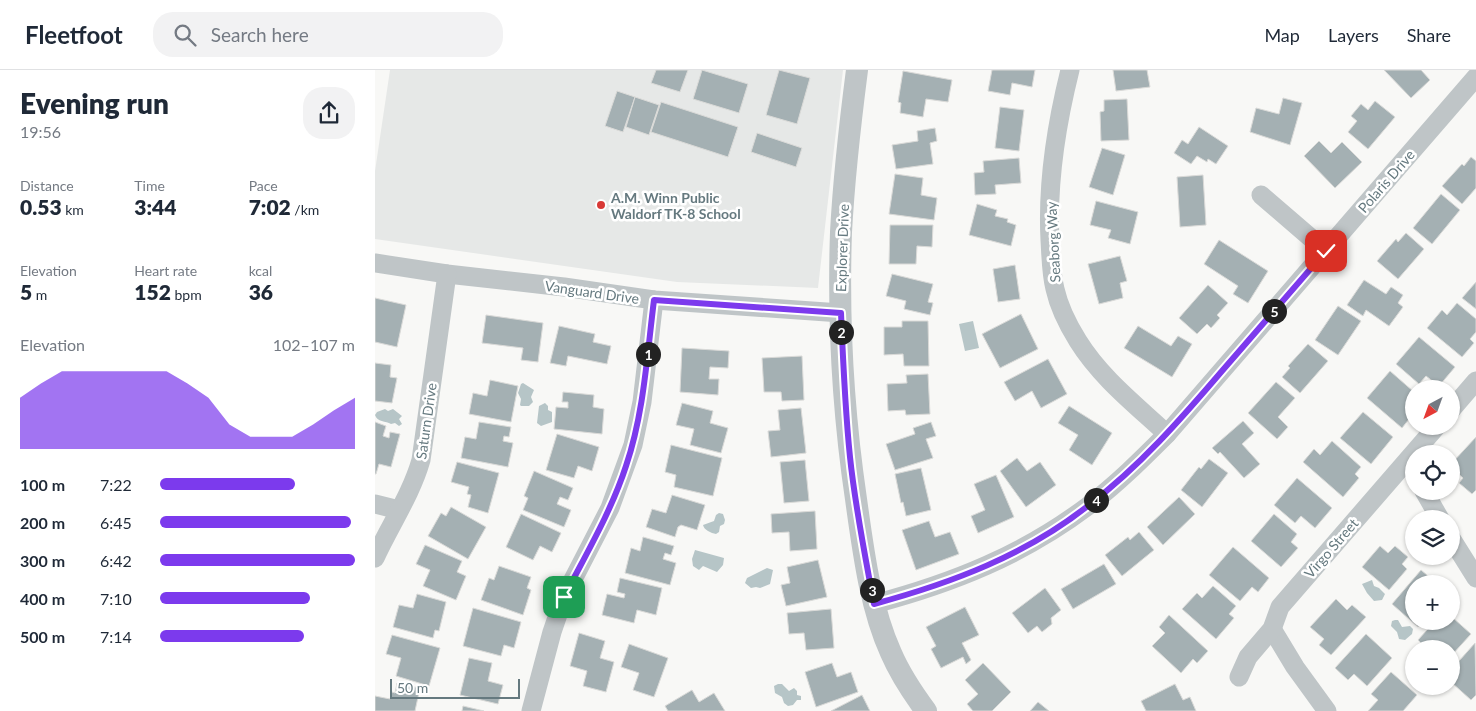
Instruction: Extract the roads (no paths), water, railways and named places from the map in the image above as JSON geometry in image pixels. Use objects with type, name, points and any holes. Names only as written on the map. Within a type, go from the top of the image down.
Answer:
[{"type":"street","name":"Explorer Drive","points":[[857,70],[849,130],[841,232],[843,383],[850,459],[874,604],[883,634],[898,669],[926,711]]},
{"type":"street","name":"Seaborg Way","points":[[1070,70],[1051,167],[1049,214],[1051,260],[1055,288],[1068,323],[1091,360],[1104,376],[1167,434]]},
{"type":"street","name":"Polaris Drive","points":[[874,604],[954,580],[1024,547],[1057,528],[1089,506],[1133,469],[1167,434],[1476,77]]},
{"type":"street","points":[[1261,195],[1326,251]]},
{"type":"street","name":"Vanguard Drive","points":[[375,264],[654,300],[841,313]]},
{"type":"street","name":"Saturn Drive","points":[[375,558],[416,477],[421,460],[447,274]]},
{"type":"street","points":[[531,711],[551,632],[564,597],[610,508],[633,446],[642,402],[654,300]]},
{"type":"street","points":[[1460,400],[1476,381]]},
{"type":"street","name":"Virgo Street","points":[[1239,677],[1248,657],[1272,629],[1280,607],[1405,473]]},
{"type":"street","points":[[375,504],[399,510]]},
{"type":"street","points":[[1460,552],[1476,578]]},
{"type":"street","points":[[1272,629],[1295,666],[1327,711]]},
{"type":"place","name":"A.M. Winn Public Waldorf TK-8 School","points":[[601,205]]}]
